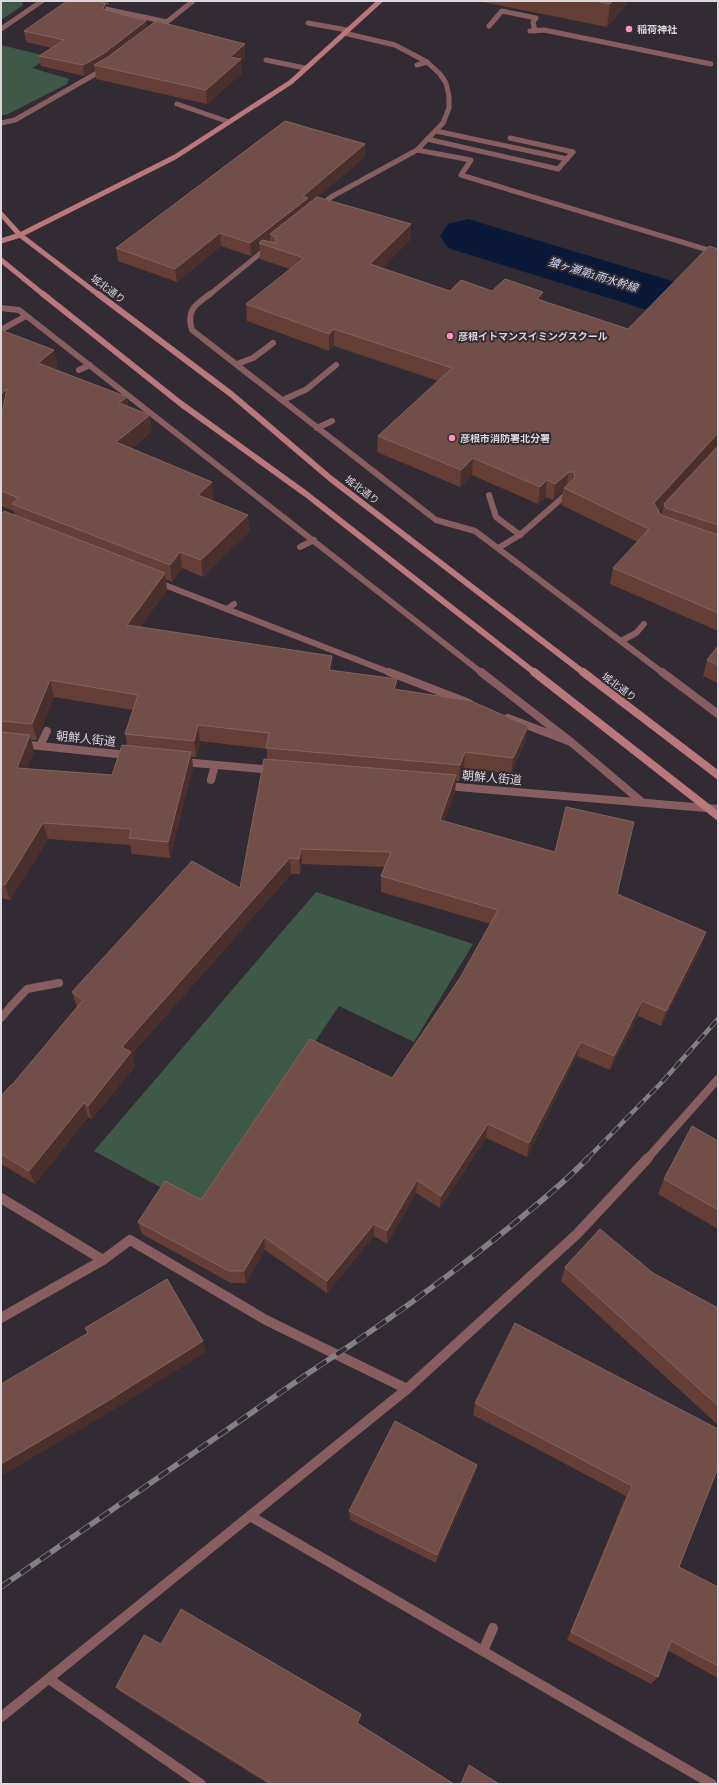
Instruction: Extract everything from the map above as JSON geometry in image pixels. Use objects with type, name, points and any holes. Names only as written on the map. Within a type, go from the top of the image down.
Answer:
[{"type":"main road","points":[[1,241],[20,235],[175,158],[291,82],[345,31],[380,1]]},
{"type":"main road","name":"城北通り","points":[[1,214],[20,235],[231,394],[331,479],[718,775]]},
{"type":"main road","points":[[1,260],[180,403],[306,494],[718,816]]},
{"type":"street","points":[[1,30],[42,1]]},
{"type":"street","points":[[155,31],[194,1]]},
{"type":"street","points":[[90,6],[167,22]]},
{"type":"street","points":[[489,26],[502,11],[536,18],[533,22],[532,31],[544,30],[711,64]]},
{"type":"street","points":[[308,23],[345,31],[395,45],[426,62],[440,74],[446,84],[450,96],[449,108],[443,123],[417,150],[331,197],[314,211]]},
{"type":"street","points":[[266,60],[305,68]]},
{"type":"street","points":[[417,65],[426,62]]},
{"type":"street","points":[[1,123],[15,120],[107,68]]},
{"type":"street","points":[[177,104],[229,122]]},
{"type":"street","points":[[436,131],[567,159]]},
{"type":"street","points":[[428,139],[558,169],[573,152],[510,138]]},
{"type":"street","points":[[417,150],[471,160],[461,175],[718,253]]},
{"type":"street","points":[[273,243],[265,253],[193,307],[189,320],[192,330],[436,520],[475,531],[718,714]]},
{"type":"street","points":[[1,308],[19,310],[571,742],[642,802]]},
{"type":"street","points":[[1,330],[26,316]]},
{"type":"street","points":[[237,364],[253,358],[272,342]]},
{"type":"street","points":[[283,400],[307,389],[336,365]]},
{"type":"street","points":[[79,370],[90,366]]},
{"type":"street","points":[[317,428],[332,421]]},
{"type":"street","points":[[498,548],[520,535],[569,492]]},
{"type":"street","points":[[489,495],[496,517],[520,535]]},
{"type":"street","points":[[300,547],[314,540]]},
{"type":"street","points":[[152,580],[476,705]]},
{"type":"street","points":[[228,609],[234,604]]},
{"type":"street","points":[[621,641],[636,632],[644,624]]},
{"type":"street","points":[[498,714],[571,742]]},
{"type":"street","points":[[40,746],[46,731]]},
{"type":"street","name":"朝鮮人街道","points":[[1,742],[138,757]]},
{"type":"street","points":[[177,761],[284,771]]},
{"type":"street","points":[[211,780],[215,765]]},
{"type":"street","name":"朝鮮人街道","points":[[439,785],[718,810]]},
{"type":"street","points":[[1,1018],[27,989],[59,982]]},
{"type":"street","points":[[1,1717],[407,1389],[577,1234],[680,1124],[718,1079]]},
{"type":"street","points":[[1,1198],[103,1260]]},
{"type":"street","points":[[1,1318],[103,1260],[130,1240],[266,1320],[407,1389]]},
{"type":"street","points":[[250,1516],[712,1784]]},
{"type":"street","points":[[483,1651],[493,1628]]},
{"type":"street","points":[[48,1679],[200,1784]]},
{"type":"green space","points":[[1,1],[22,1],[23,5],[1,20]]},
{"type":"green space","points":[[1,45],[50,57],[32,68],[69,79],[67,84],[6,115],[1,115]]},
{"type":"green space","points":[[316,892],[473,944],[414,1042],[339,1006],[202,1210],[94,1151]]},
{"type":"building","points":[[67,1],[96,1],[105,3],[103,9],[146,21],[103,54],[83,65],[39,56],[64,40],[24,31]]},
{"type":"building","points":[[595,1],[613,1],[610,4]]},
{"type":"building","points":[[156,21],[245,44],[230,57],[241,59],[206,90],[94,65],[108,57]]},
{"type":"building","points":[[285,121],[365,144],[303,196],[308,198],[250,243],[220,233],[175,269],[116,248]]},
{"type":"building","points":[[317,197],[411,224],[370,264],[450,291],[461,280],[492,291],[505,279],[543,292],[537,299],[628,329],[709,246],[718,249],[718,433],[654,503],[661,515],[718,535],[718,613],[613,568],[649,529],[564,488],[575,478],[574,472],[569,472],[555,484],[547,480],[540,487],[473,458],[461,470],[378,436],[452,368],[334,329],[329,334],[246,304],[304,258],[259,243],[262,240],[276,243],[276,237],[270,234]]},
{"type":"building","points":[[1,330],[54,350],[38,363],[127,397],[119,403],[150,415],[116,442],[212,482],[198,495],[248,515],[201,560],[180,552],[170,565],[12,504],[19,498],[1,491],[1,418],[7,389],[1,394]]},
{"type":"building","points":[[718,446],[718,525],[666,508],[664,504]]},
{"type":"building","points":[[4,511],[165,573],[127,625],[332,656],[329,670],[397,679],[394,689],[471,701],[528,726],[513,758],[465,752],[460,765],[266,748],[269,733],[198,725],[194,741],[125,734],[138,695],[50,680],[32,724],[1,721],[1,514]]},
{"type":"building","points":[[718,646],[718,665],[707,660]]},
{"type":"building","points":[[1,732],[30,735],[17,768],[112,775],[122,745],[191,752],[168,842],[129,838],[131,829],[43,823],[5,885],[1,884]]},
{"type":"building","points":[[264,759],[456,775],[440,820],[555,852],[566,807],[634,822],[617,894],[706,932],[666,1011],[642,1001],[614,1056],[581,1042],[529,1143],[488,1124],[441,1196],[417,1180],[387,1231],[374,1224],[327,1281],[264,1237],[244,1271],[229,1271],[138,1222],[165,1181],[201,1200],[310,1039],[392,1078],[460,978],[498,910],[381,876],[391,852],[301,849],[299,859],[290,858],[122,1047],[131,1052],[88,1106],[84,1103],[29,1171],[1,1154],[1,1096],[12,1085],[83,1000],[72,992],[192,861],[240,888]]},
{"type":"building","points":[[692,1126],[718,1141],[718,1210],[664,1179]]},
{"type":"building","points":[[600,1229],[653,1273],[718,1308],[718,1406],[565,1267]]},
{"type":"building","points":[[167,1279],[203,1341],[106,1402],[1,1464],[1,1384],[88,1333],[85,1328]]},
{"type":"building","points":[[515,1323],[718,1429],[718,1468],[679,1567],[718,1587],[718,1666],[671,1641],[658,1677],[571,1632],[632,1486],[475,1403]]},
{"type":"building","points":[[395,1421],[477,1465],[437,1555],[349,1511]]},
{"type":"building","points":[[181,1609],[361,1714],[357,1723],[454,1784],[272,1784],[116,1687],[144,1635],[161,1644]]},
{"type":"building","points":[[469,1765],[499,1784],[461,1784]]},
{"type":"waterway","name":"猿ヶ瀬第1雨水幹線","points":[[468,236],[718,314]]},
{"type":"railway","points":[[587,1159],[662,1082],[718,1019]]},
{"type":"railway","points":[[1,1587],[410,1304],[506,1230],[558,1187],[587,1159]]},
{"type":"place","name":"稲荷神社","points":[[629,29]]},
{"type":"place","name":"彦根イトマンスイミングスクール","points":[[450,336]]},
{"type":"place","name":"彦根市消防署北分署","points":[[452,438]]}]
